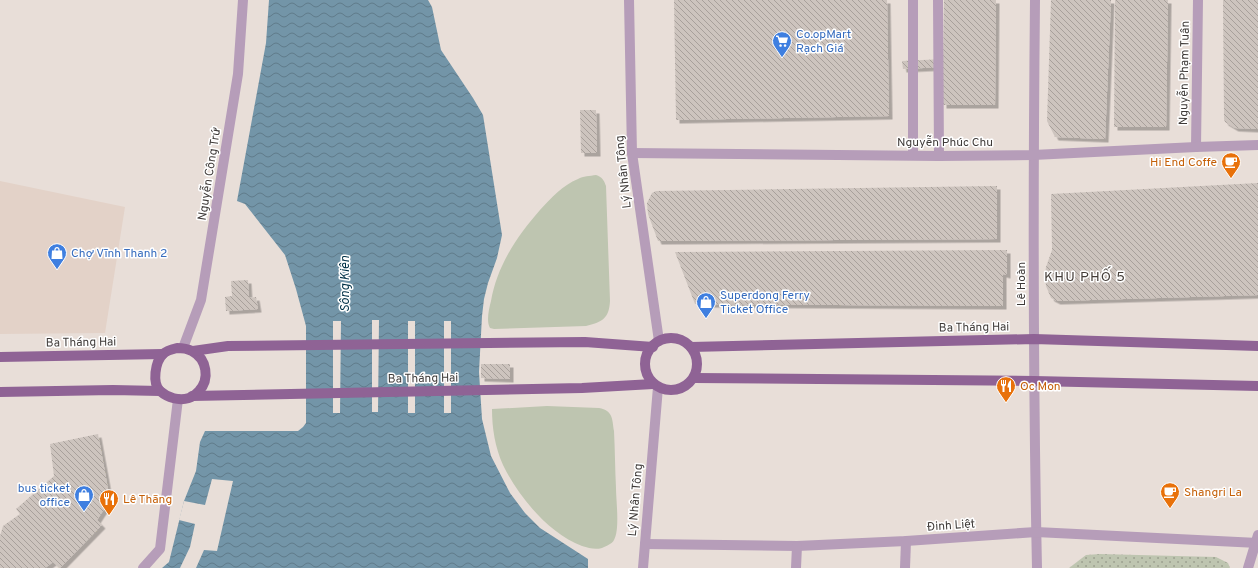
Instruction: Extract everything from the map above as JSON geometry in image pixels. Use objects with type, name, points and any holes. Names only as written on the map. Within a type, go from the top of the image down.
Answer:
[{"type":"main road","points":[[669,338],[680,340],[691,346],[696,356],[698,367],[694,378],[686,387],[675,391],[663,389],[656,385],[647,374],[645,363],[648,352],[656,344],[669,338]]},
{"type":"main road","name":"Ba Tháng Hai","points":[[691,346],[1034,339],[1258,346]]},
{"type":"main road","points":[[160,391],[155,374],[156,365],[163,354],[172,350],[228,346],[535,342],[656,344]]},
{"type":"main road","points":[[0,392],[113,390],[160,391],[173,398],[181,399],[192,396],[202,387],[205,379],[206,371],[203,362],[198,356],[188,350]]},
{"type":"main road","name":"Ba Tháng Hai","points":[[0,357],[163,354]]},
{"type":"main road","points":[[694,378],[1034,381],[1258,386]]},
{"type":"main road","name":"Ba Tháng Hai","points":[[192,396],[582,388],[656,385]]},
{"type":"street","name":"Nguyễn Công Trứ","points":[[188,350],[201,300],[238,74],[243,0]]},
{"type":"street","name":"Lý Nhân Tông","points":[[629,0],[632,153],[656,344]]},
{"type":"street","points":[[913,0],[913,155]]},
{"type":"street","points":[[938,0],[939,156]]},
{"type":"street","name":"Lê Hoàn","points":[[1035,0],[1033,155],[1037,568]]},
{"type":"street","name":"Nguyễn Phạm Tuân","points":[[1196,147],[1198,0]]},
{"type":"street","name":"Nguyễn Phúc Chu","points":[[632,153],[939,156],[1033,155],[1258,145]]},
{"type":"street","name":"Lý Nhân Tông","points":[[644,568],[656,385]]},
{"type":"street","points":[[143,568],[160,549],[178,399]]},
{"type":"street","name":"Đinh Liệt","points":[[645,544],[797,546],[906,541],[1036,532],[1257,541]]},
{"type":"street","points":[[905,568],[906,541]]},
{"type":"street","points":[[1248,568],[1257,541]]},
{"type":"street","points":[[796,568],[797,546]]},
{"type":"shaded area","name":"Chợ Vĩnh Thanh 2","points":[[0,181],[125,207],[105,333],[0,334]]},
{"type":"green space","points":[[596,175],[602,179],[606,186],[610,301],[608,312],[604,319],[586,326],[490,328],[488,322],[489,308],[498,276],[509,252],[523,230],[562,188],[580,178]]},
{"type":"green space","points":[[547,406],[599,408],[607,411],[611,416],[614,431],[617,529],[613,541],[609,545],[602,548],[594,549],[582,546],[569,540],[546,523],[535,512],[517,489],[509,477],[500,458],[494,437],[492,409]]},
{"type":"green space","points":[[1100,554],[1216,557],[1228,563],[1230,568],[1069,568],[1086,555]]},
{"type":"water","name":"Sông Kiên","points":[[269,0],[428,0],[432,7],[441,50],[483,115],[502,235],[497,258],[484,299],[479,372],[482,419],[491,456],[510,493],[525,513],[540,528],[588,559],[588,568],[162,568],[169,562],[184,501],[196,471],[200,442],[205,431],[298,431],[306,423],[306,326],[296,289],[285,255],[245,204],[237,201],[266,43]],"holes":[[[372,320],[379,320],[378,412],[372,412]],[[333,321],[341,321],[340,413],[333,413]],[[408,321],[415,321],[415,413],[408,413]],[[444,321],[451,321],[451,413],[444,413]]]},
{"type":"pier","points":[[212,479],[233,481],[217,551],[204,550],[196,568],[180,568],[190,547],[195,524],[179,520],[184,501],[205,505]]},
{"type":"building","name":"Co.opMart Rạch Giá","points":[[674,0],[887,0],[889,116],[676,120]]},
{"type":"building","points":[[944,0],[996,0],[995,105],[943,105],[943,67],[903,69],[902,61],[943,59]]},
{"type":"building","points":[[1051,0],[1111,0],[1105,139],[1055,137],[1047,121]]},
{"type":"building","points":[[1115,0],[1168,0],[1166,127],[1114,127]]},
{"type":"building","points":[[1223,0],[1258,0],[1258,129],[1235,128],[1225,122],[1224,119]]},
{"type":"building","points":[[580,110],[596,110],[597,153],[581,153]]},
{"type":"building","points":[[1258,183],[1258,295],[1057,301],[1051,298],[1046,286],[1045,274],[1052,250],[1051,194]]},
{"type":"building","points":[[997,186],[997,239],[658,241],[648,214],[647,203],[652,193],[656,191]]},
{"type":"building","points":[[1007,250],[1007,275],[1003,274],[1003,306],[695,304],[675,252]]},
{"type":"building","points":[[248,280],[249,298],[256,297],[258,309],[226,311],[225,297],[232,296],[231,281]]},
{"type":"building","points":[[481,364],[510,364],[510,379],[481,378]]},
{"type":"building","points":[[98,434],[110,500],[97,520],[102,525],[60,568],[53,562],[45,568],[0,568],[0,536],[3,526],[20,514],[16,509],[54,476],[50,444]]},
{"type":"place","name":"Co.opMart Rạch Giá","points":[[782,58]]},
{"type":"place","name":"Hi End Coffe","points":[[1231,179]]},
{"type":"place","name":"Chợ Vĩnh Thanh 2","points":[[57,270]]},
{"type":"place","name":"Superdong Ferry Ticket Office","points":[[706,319]]},
{"type":"place","name":"Oc Mon","points":[[1006,403]]},
{"type":"place","name":"Shangri La","points":[[1170,509]]},
{"type":"place","name":"bus ticket office","points":[[84,512]]},
{"type":"place","name":"Lê Thāng","points":[[109,516]]},
{"type":"district","name":"KHU PHỐ 5","points":[[1085,276]]}]
